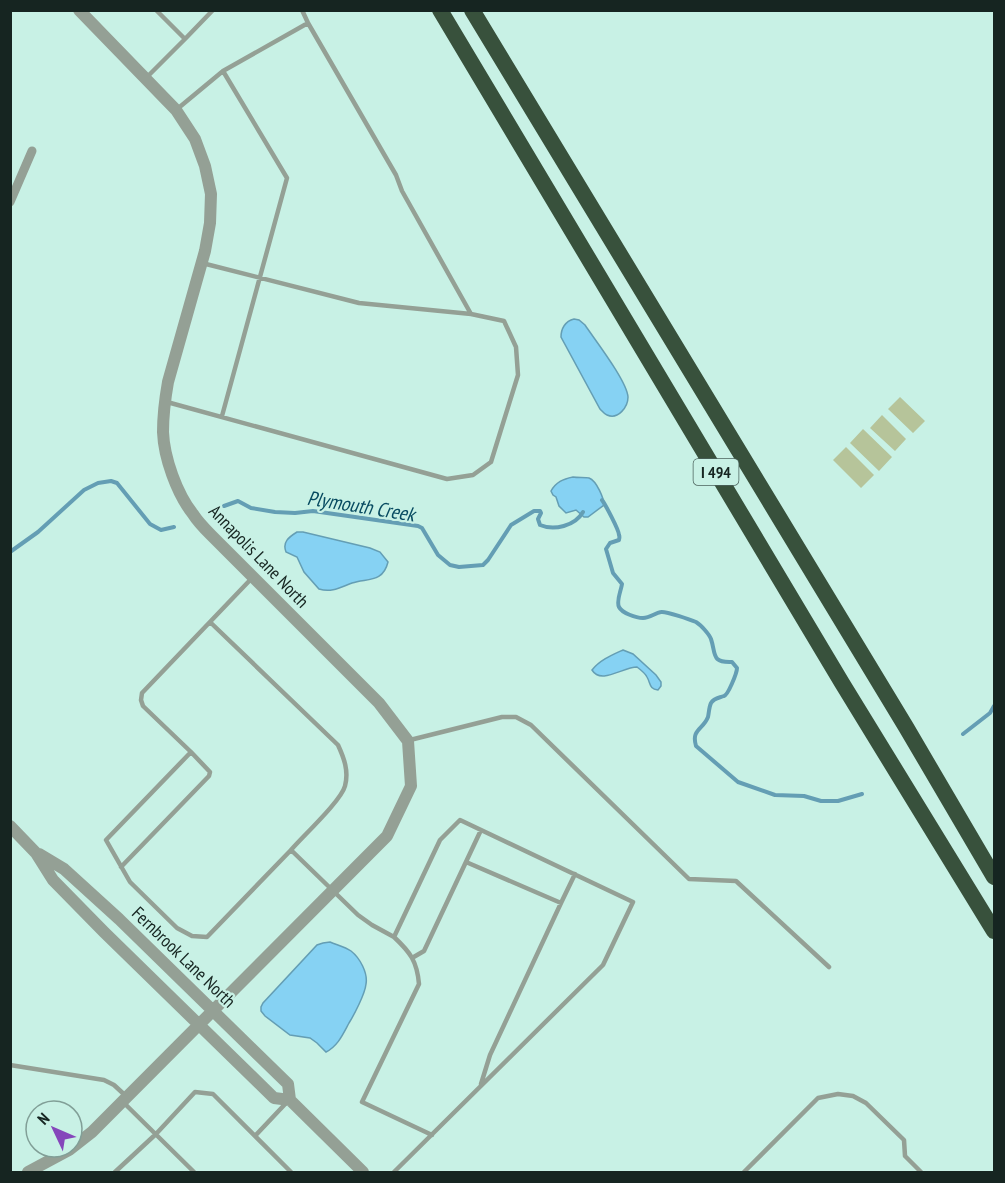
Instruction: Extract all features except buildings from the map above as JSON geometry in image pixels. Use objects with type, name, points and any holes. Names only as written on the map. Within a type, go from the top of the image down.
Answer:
[{"type":"highway","name":"I 494","points":[[440,10],[830,662],[994,931]]},
{"type":"highway","name":"I 494","points":[[472,10],[894,707],[994,877]]},
{"type":"street","name":"Annapolis Lane North","points":[[79,10],[176,110],[195,139],[206,166],[211,194],[210,223],[202,262],[168,382],[165,401],[163,435],[178,489],[192,514],[211,536],[379,704],[408,741]]},
{"type":"street","points":[[10,202],[32,151]]},
{"type":"street","points":[[28,1173],[82,1140],[125,1100],[387,836],[411,786],[408,741]]},
{"type":"street","name":"Fernbrook Lane North","points":[[10,826],[36,853],[53,880],[198,1025],[274,1098],[290,1100]]},
{"type":"street","name":"Fernbrook Lane North","points":[[36,853],[64,869],[213,1010],[288,1084],[290,1100],[363,1173]]},
{"type":"lane","points":[[156,10],[185,39]]},
{"type":"lane","points":[[146,78],[213,10]]},
{"type":"lane","points":[[302,10],[396,175],[402,191],[471,314]]},
{"type":"lane","points":[[176,110],[223,71],[308,23]]},
{"type":"lane","points":[[222,416],[287,178],[223,71]]},
{"type":"lane","points":[[165,401],[447,479],[473,475],[491,462],[518,375],[516,347],[504,321],[471,314],[359,303],[202,262]]},
{"type":"lane","points":[[121,867],[210,772],[143,706],[142,693],[252,577]]},
{"type":"lane","points":[[190,752],[106,840],[130,882],[177,928],[192,936],[207,937],[338,798],[345,787],[347,772],[338,745],[210,622]]},
{"type":"lane","points":[[408,741],[502,717],[516,717],[524,721],[531,725],[689,879],[736,881],[829,967]]},
{"type":"lane","points":[[394,937],[440,840],[460,820],[633,902],[603,965],[394,1173]]},
{"type":"lane","points":[[412,958],[424,951],[481,830]]},
{"type":"lane","points":[[291,850],[358,915],[394,937],[405,947],[418,969],[418,984],[362,1102],[432,1135]]},
{"type":"lane","points":[[466,862],[561,903]]},
{"type":"lane","points":[[481,1087],[490,1055],[575,874]]},
{"type":"lane","points":[[10,1065],[114,1084],[125,1100],[194,1173]]},
{"type":"lane","points":[[115,1173],[195,1092],[213,1094],[291,1173]]},
{"type":"lane","points":[[744,1173],[818,1098],[838,1094],[852,1096],[866,1103],[904,1140],[904,1156],[921,1173]]},
{"type":"lane","points":[[255,1136],[290,1100]]},
{"type":"green space","points":[[900,397],[925,421],[913,433],[888,409]]},
{"type":"green space","points":[[882,415],[906,439],[895,451],[870,428]]},
{"type":"green space","points":[[863,429],[892,457],[879,471],[850,443]]},
{"type":"green space","points":[[846,447],[874,475],[861,488],[833,460]]},
{"type":"water","points":[[574,319],[585,325],[610,361],[626,390],[628,401],[615,416],[607,415],[600,409],[561,337],[564,326]]},
{"type":"water","points":[[573,477],[592,480],[601,495],[604,505],[588,517],[584,517],[576,510],[566,513],[559,506],[551,491],[560,481]]},
{"type":"water","points":[[297,532],[380,552],[388,562],[386,569],[378,577],[332,590],[319,589],[304,572],[297,557],[286,552],[286,543]]},
{"type":"water","points":[[623,650],[633,654],[656,675],[661,682],[658,690],[652,687],[637,667],[607,676],[596,674],[592,670],[602,661]]},
{"type":"water","points":[[330,942],[354,954],[363,966],[366,980],[362,999],[345,1031],[337,1043],[326,1052],[310,1038],[290,1035],[265,1016],[261,1007],[317,945]]},
{"type":"waterway","name":"Plymouth Creek","points":[[10,552],[38,532],[84,490],[98,483],[111,481],[117,483],[150,524],[161,530],[174,527]]},
{"type":"waterway","name":"Plymouth Creek","points":[[602,500],[619,536],[619,540],[610,543],[606,549],[613,573],[622,584],[619,607],[630,615],[640,618],[664,612],[696,622],[710,637],[717,659],[732,662],[737,668],[726,695],[711,703],[708,717],[696,733],[696,746],[738,782],[775,795],[838,801],[862,794]]},
{"type":"waterway","name":"Plymouth Creek","points":[[224,506],[238,501],[251,508],[275,512],[313,511],[418,526],[422,528],[438,555],[450,565],[459,567],[483,565],[511,525],[534,511],[540,511],[538,519],[540,525],[546,527],[570,524],[583,512]]},
{"type":"waterway","name":"Plymouth Creek","points":[[963,734],[990,713],[994,706]]}]
